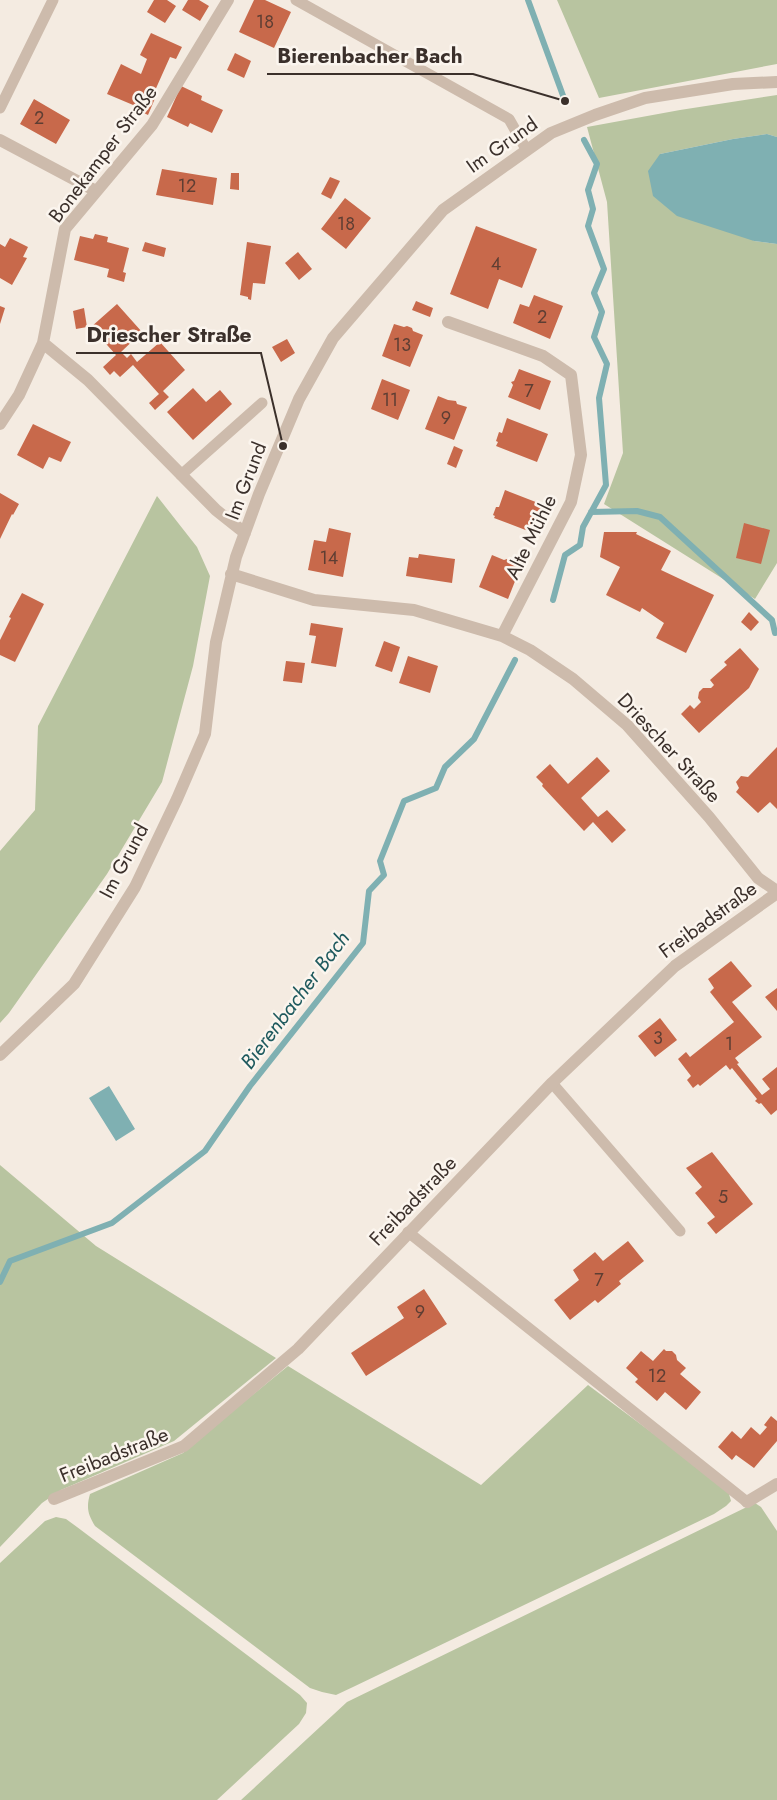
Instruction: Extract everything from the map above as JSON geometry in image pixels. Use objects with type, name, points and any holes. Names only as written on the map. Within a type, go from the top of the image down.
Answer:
[{"type":"street","name":"Bonekamper Straße","points":[[42,343],[65,229],[152,125],[228,0]]},
{"type":"street","name":"Im Grund","points":[[0,1055],[74,984],[135,887],[177,799],[205,734],[216,642],[231,574],[259,494],[299,399],[333,338],[443,210],[551,133],[594,115],[645,98],[733,84],[777,82]]},
{"type":"street","points":[[0,140],[96,191]]},
{"type":"street","name":"Alte Mühle","points":[[448,322],[543,356],[571,375],[580,455],[571,502],[502,636]]},
{"type":"street","points":[[0,424],[19,395],[42,343],[88,380],[216,510],[246,533]]},
{"type":"street","name":"Driescher Straße","points":[[231,574],[314,600],[414,610],[502,636],[530,650],[573,679],[627,725],[708,817],[758,878],[777,892]]},
{"type":"street","name":"Freibadstraße","points":[[54,1499],[184,1446],[298,1349],[552,1083],[674,966],[777,892]]},
{"type":"street","points":[[747,1502],[777,1484]]},
{"type":"lane","points":[[0,108],[53,0]]},
{"type":"lane","points":[[296,0],[509,120],[526,149]]},
{"type":"lane","points":[[181,475],[262,403]]},
{"type":"lane","points":[[552,1083],[680,1231]]},
{"type":"lane","points":[[408,1232],[747,1502]]},
{"type":"green space","points":[[557,0],[777,0],[777,64],[599,98]]},
{"type":"green space","points":[[777,95],[777,137],[767,134],[660,154],[754,241],[777,244],[777,563],[755,599],[604,504],[623,453],[607,202],[587,127]]},
{"type":"green space","points":[[157,496],[197,547],[210,576],[193,666],[162,782],[107,874],[0,1023],[0,851],[35,810],[38,726]]},
{"type":"green space","points":[[0,1165],[96,1246],[276,1358],[174,1441],[61,1490],[42,1503],[0,1547]]},
{"type":"green space","points":[[288,1366],[481,1485],[588,1385],[721,1484],[729,1494],[731,1501],[714,1514],[336,1695],[322,1692],[310,1688],[95,1526],[88,1507],[90,1494],[183,1453]]},
{"type":"green space","points":[[755,1503],[761,1507],[777,1531],[777,1800],[241,1800],[347,1702]]},
{"type":"green space","points":[[56,1517],[66,1519],[77,1527],[300,1695],[307,1703],[306,1713],[299,1724],[217,1800],[0,1800],[0,1563],[45,1521]]},
{"type":"water","points":[[767,134],[777,137],[777,244],[754,241],[677,216],[653,196],[648,171],[660,154]]},
{"type":"water","points":[[109,1086],[135,1129],[116,1141],[89,1098]]},
{"type":"building","points":[[154,0],[167,0],[176,6],[165,23],[147,12]]},
{"type":"building","points":[[188,0],[199,0],[209,6],[200,21],[182,10]]},
{"type":"building","points":[[254,0],[265,0],[291,12],[274,48],[239,32]]},
{"type":"building","points":[[151,33],[182,47],[176,59],[170,57],[153,95],[156,96],[148,115],[144,113],[145,110],[107,94],[121,64],[141,74],[147,59],[140,55]]},
{"type":"building","points":[[235,53],[251,61],[244,78],[227,70]]},
{"type":"building","points":[[181,86],[202,96],[201,100],[223,110],[212,133],[190,123],[188,127],[167,117]]},
{"type":"building","points":[[34,99],[70,120],[56,144],[20,124]]},
{"type":"building","points":[[162,169],[217,178],[213,205],[156,195]]},
{"type":"building","points":[[231,173],[239,173],[239,190],[230,189]]},
{"type":"building","points":[[330,177],[340,181],[331,199],[321,194]]},
{"type":"building","points":[[345,198],[371,218],[346,249],[321,229]]},
{"type":"building","points":[[476,226],[537,249],[522,288],[499,279],[488,309],[450,294]]},
{"type":"building","points":[[95,234],[108,237],[107,242],[129,248],[123,272],[126,273],[124,282],[107,277],[109,269],[74,260],[80,236],[93,239]]},
{"type":"building","points":[[10,238],[28,247],[23,257],[27,258],[12,285],[0,278],[0,244],[5,247]]},
{"type":"building","points":[[145,242],[166,248],[164,257],[142,251]]},
{"type":"building","points":[[247,242],[271,246],[265,284],[253,283],[251,300],[240,295]]},
{"type":"building","points":[[298,252],[312,269],[299,280],[285,263]]},
{"type":"building","points":[[534,295],[563,306],[550,339],[513,323],[520,304],[529,307]]},
{"type":"building","points":[[416,301],[433,308],[430,317],[412,310]]},
{"type":"building","points":[[117,304],[142,332],[121,352],[127,358],[131,354],[137,362],[160,342],[185,370],[163,391],[169,397],[155,410],[149,403],[159,394],[133,365],[120,377],[114,371],[110,375],[103,367],[116,355],[91,327]]},
{"type":"building","points":[[0,306],[5,308],[0,324]]},
{"type":"building","points":[[84,308],[87,327],[76,329],[73,311]]},
{"type":"building","points":[[394,324],[407,326],[423,335],[410,367],[382,356]]},
{"type":"building","points":[[287,339],[295,353],[281,362],[272,347]]},
{"type":"building","points":[[519,369],[551,381],[540,410],[508,397],[513,385],[511,382],[514,381]]},
{"type":"building","points":[[382,379],[410,390],[398,420],[371,409]]},
{"type":"building","points":[[193,388],[206,402],[220,390],[232,404],[193,440],[167,412]]},
{"type":"building","points":[[438,396],[456,401],[457,404],[467,407],[454,440],[425,429]]},
{"type":"building","points":[[507,418],[548,434],[537,462],[496,446],[499,432],[502,433]]},
{"type":"building","points":[[33,424],[71,442],[61,462],[49,457],[43,469],[17,455]]},
{"type":"building","points":[[454,446],[463,450],[456,468],[447,464]]},
{"type":"building","points":[[505,490],[546,506],[536,534],[494,518],[495,516],[493,515],[496,507],[499,507]]},
{"type":"building","points":[[0,493],[19,504],[0,539]]},
{"type":"building","points":[[744,523],[770,530],[761,564],[736,558]]},
{"type":"building","points":[[329,528],[351,533],[343,577],[308,570],[314,540],[326,542]]},
{"type":"building","points":[[604,532],[637,532],[636,534],[671,551],[661,570],[714,595],[686,653],[656,638],[664,623],[642,608],[640,612],[606,595],[620,567],[600,557]]},
{"type":"building","points":[[419,554],[455,559],[452,583],[406,576],[409,557],[418,558]]},
{"type":"building","points":[[492,555],[504,560],[507,559],[521,566],[508,599],[479,587]]},
{"type":"building","points":[[22,593],[44,604],[15,662],[0,655],[0,640],[11,618],[9,617]]},
{"type":"building","points":[[749,612],[759,622],[751,631],[741,622]]},
{"type":"building","points":[[311,623],[343,628],[336,667],[311,663],[316,636],[309,635]]},
{"type":"building","points":[[384,641],[400,647],[392,672],[375,666]]},
{"type":"building","points":[[740,648],[759,669],[749,688],[699,733],[681,714],[690,705],[694,709],[701,702],[698,698],[699,692],[703,688],[711,688],[714,685],[710,680],[727,665],[724,662]]},
{"type":"building","points":[[408,656],[438,666],[430,693],[399,683]]},
{"type":"building","points":[[286,661],[305,663],[302,683],[283,681]]},
{"type":"building","points":[[777,747],[777,809],[770,802],[758,813],[736,792],[739,788],[736,782],[741,776],[748,777]]},
{"type":"building","points":[[597,757],[610,771],[581,798],[598,817],[607,810],[626,830],[612,843],[593,822],[584,831],[536,777],[550,764],[568,784]]},
{"type":"building","points":[[731,961],[752,986],[732,1002],[762,1037],[735,1058],[739,1063],[737,1064],[762,1095],[770,1089],[762,1079],[777,1067],[777,1110],[771,1115],[761,1103],[759,1104],[755,1101],[757,1099],[732,1068],[730,1070],[726,1065],[700,1086],[698,1084],[693,1088],[687,1080],[691,1076],[678,1059],[686,1052],[690,1057],[734,1022],[710,992],[714,988],[708,979]]},
{"type":"building","points":[[777,988],[777,1011],[765,997]]},
{"type":"building","points":[[660,1018],[677,1040],[655,1057],[638,1036]]},
{"type":"building","points":[[712,1152],[753,1204],[716,1234],[707,1223],[715,1217],[695,1193],[702,1187],[686,1168]]},
{"type":"building","points":[[628,1241],[644,1261],[619,1281],[621,1284],[598,1303],[595,1300],[570,1320],[554,1300],[579,1280],[573,1270],[595,1252],[603,1261]]},
{"type":"building","points":[[424,1289],[447,1324],[366,1376],[351,1353],[404,1318],[397,1307]]},
{"type":"building","points":[[664,1349],[672,1351],[676,1355],[677,1360],[686,1368],[680,1374],[701,1392],[686,1410],[665,1392],[657,1401],[635,1382],[638,1379],[626,1368],[641,1351],[653,1361]]},
{"type":"building","points":[[771,1416],[777,1421],[777,1441],[754,1468],[736,1455],[732,1460],[718,1447],[732,1431],[741,1439],[751,1427],[760,1435],[767,1427],[764,1425]]},
{"type":"waterway","name":"Bierenbacher Bach","points":[[528,0],[565,101]]},
{"type":"waterway","name":"Bierenbacher Bach","points":[[553,600],[565,555],[580,545],[583,527],[606,485],[599,398],[607,364],[594,337],[602,312],[594,293],[604,269],[588,226],[593,209],[588,190],[597,164],[584,140]]},
{"type":"waterway","points":[[591,512],[637,511],[660,517],[772,620],[775,633]]},
{"type":"waterway","name":"Bierenbacher Bach","points":[[0,1282],[10,1261],[112,1223],[205,1151],[250,1086],[363,943],[369,891],[384,875],[380,861],[404,801],[436,788],[445,767],[474,739],[515,660]]},
{"type":"place","name":"Bierenbacher Bach","points":[[565,101]]},
{"type":"place","name":"Driescher Straße","points":[[283,446]]}]
